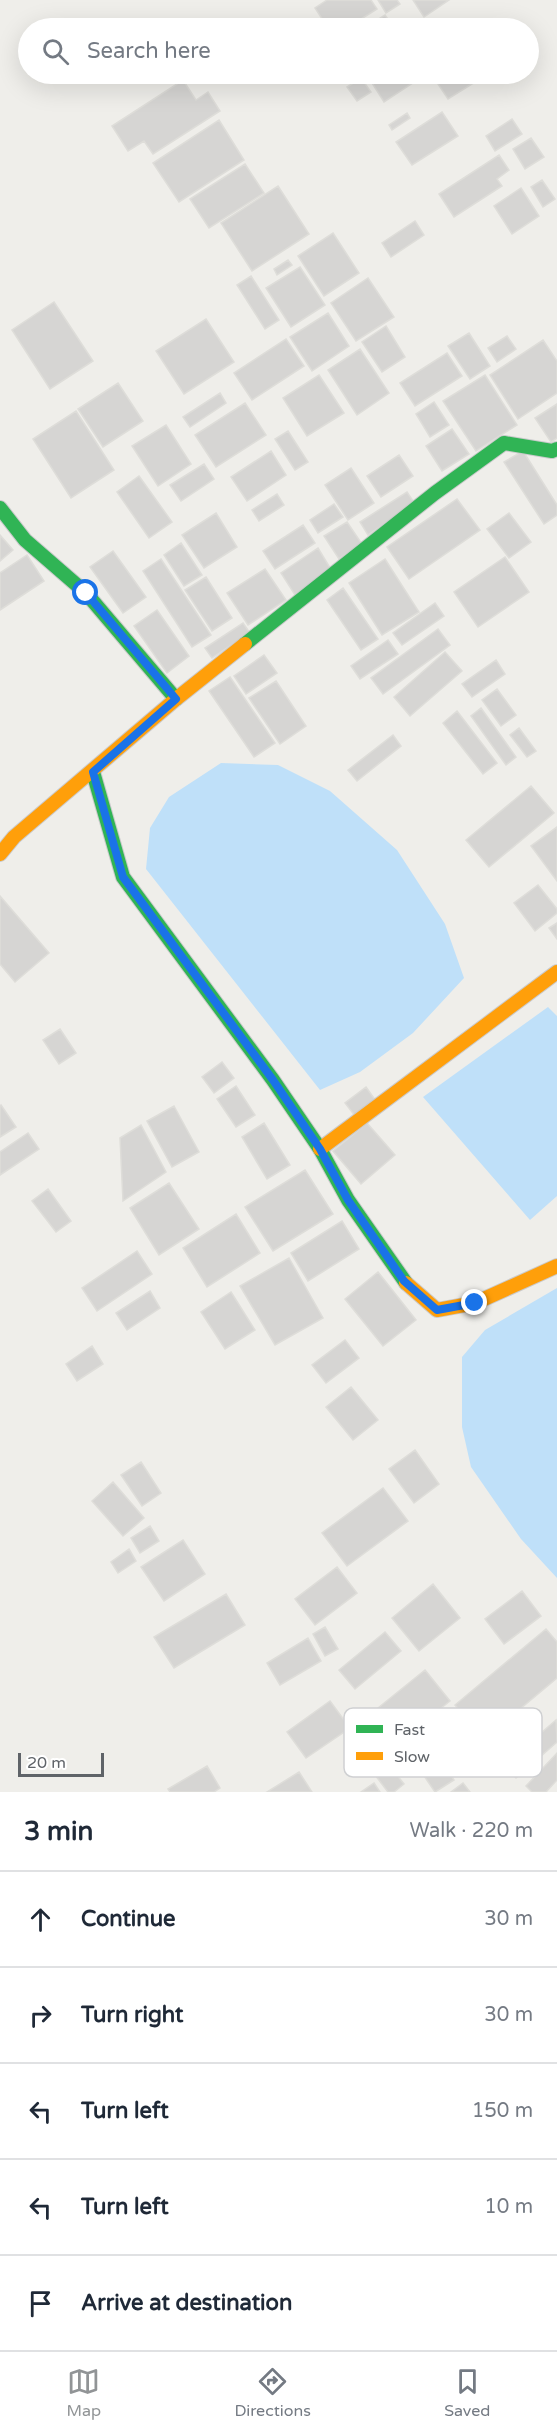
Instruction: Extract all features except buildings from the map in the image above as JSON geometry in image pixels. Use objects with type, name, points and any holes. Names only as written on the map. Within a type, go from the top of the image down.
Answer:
[{"type":"street","points":[[0,854],[14,837],[176,699],[435,493],[504,443],[552,451],[557,449]]},
{"type":"street","points":[[0,508],[25,540],[86,593],[176,699]]},
{"type":"street","points":[[93,772],[123,877],[273,1080],[320,1149],[348,1200],[404,1281],[437,1310],[475,1303],[557,1266]]},
{"type":"street","points":[[320,1149],[557,972]]},
{"type":"water","points":[[221,763],[278,765],[330,791],[397,850],[445,924],[464,978],[413,1033],[360,1072],[320,1090],[146,869],[150,828],[169,797]]},
{"type":"water","points":[[548,1007],[557,1016],[557,1196],[530,1220],[423,1097]]},
{"type":"water","points":[[557,1288],[557,1578],[521,1539],[471,1467],[462,1427],[462,1357],[485,1330]]},
{"type":"traffic: fast","points":[[245,644],[435,493],[504,443],[552,451],[557,449]]},
{"type":"traffic: fast","points":[[0,508],[25,540],[86,593],[176,699]]},
{"type":"traffic: fast","points":[[93,772],[123,877],[273,1080],[320,1149],[348,1200],[406,1283]]},
{"type":"traffic: slow","points":[[0,854],[14,837],[176,699],[245,644]]},
{"type":"traffic: slow","points":[[320,1149],[557,972]]},
{"type":"traffic: slow","points":[[406,1283],[437,1310],[475,1303],[557,1266]]},
{"type":"route","points":[[86,593],[176,699],[93,772],[123,877],[273,1080],[320,1149],[348,1200],[404,1281],[437,1310],[475,1303]]}]
